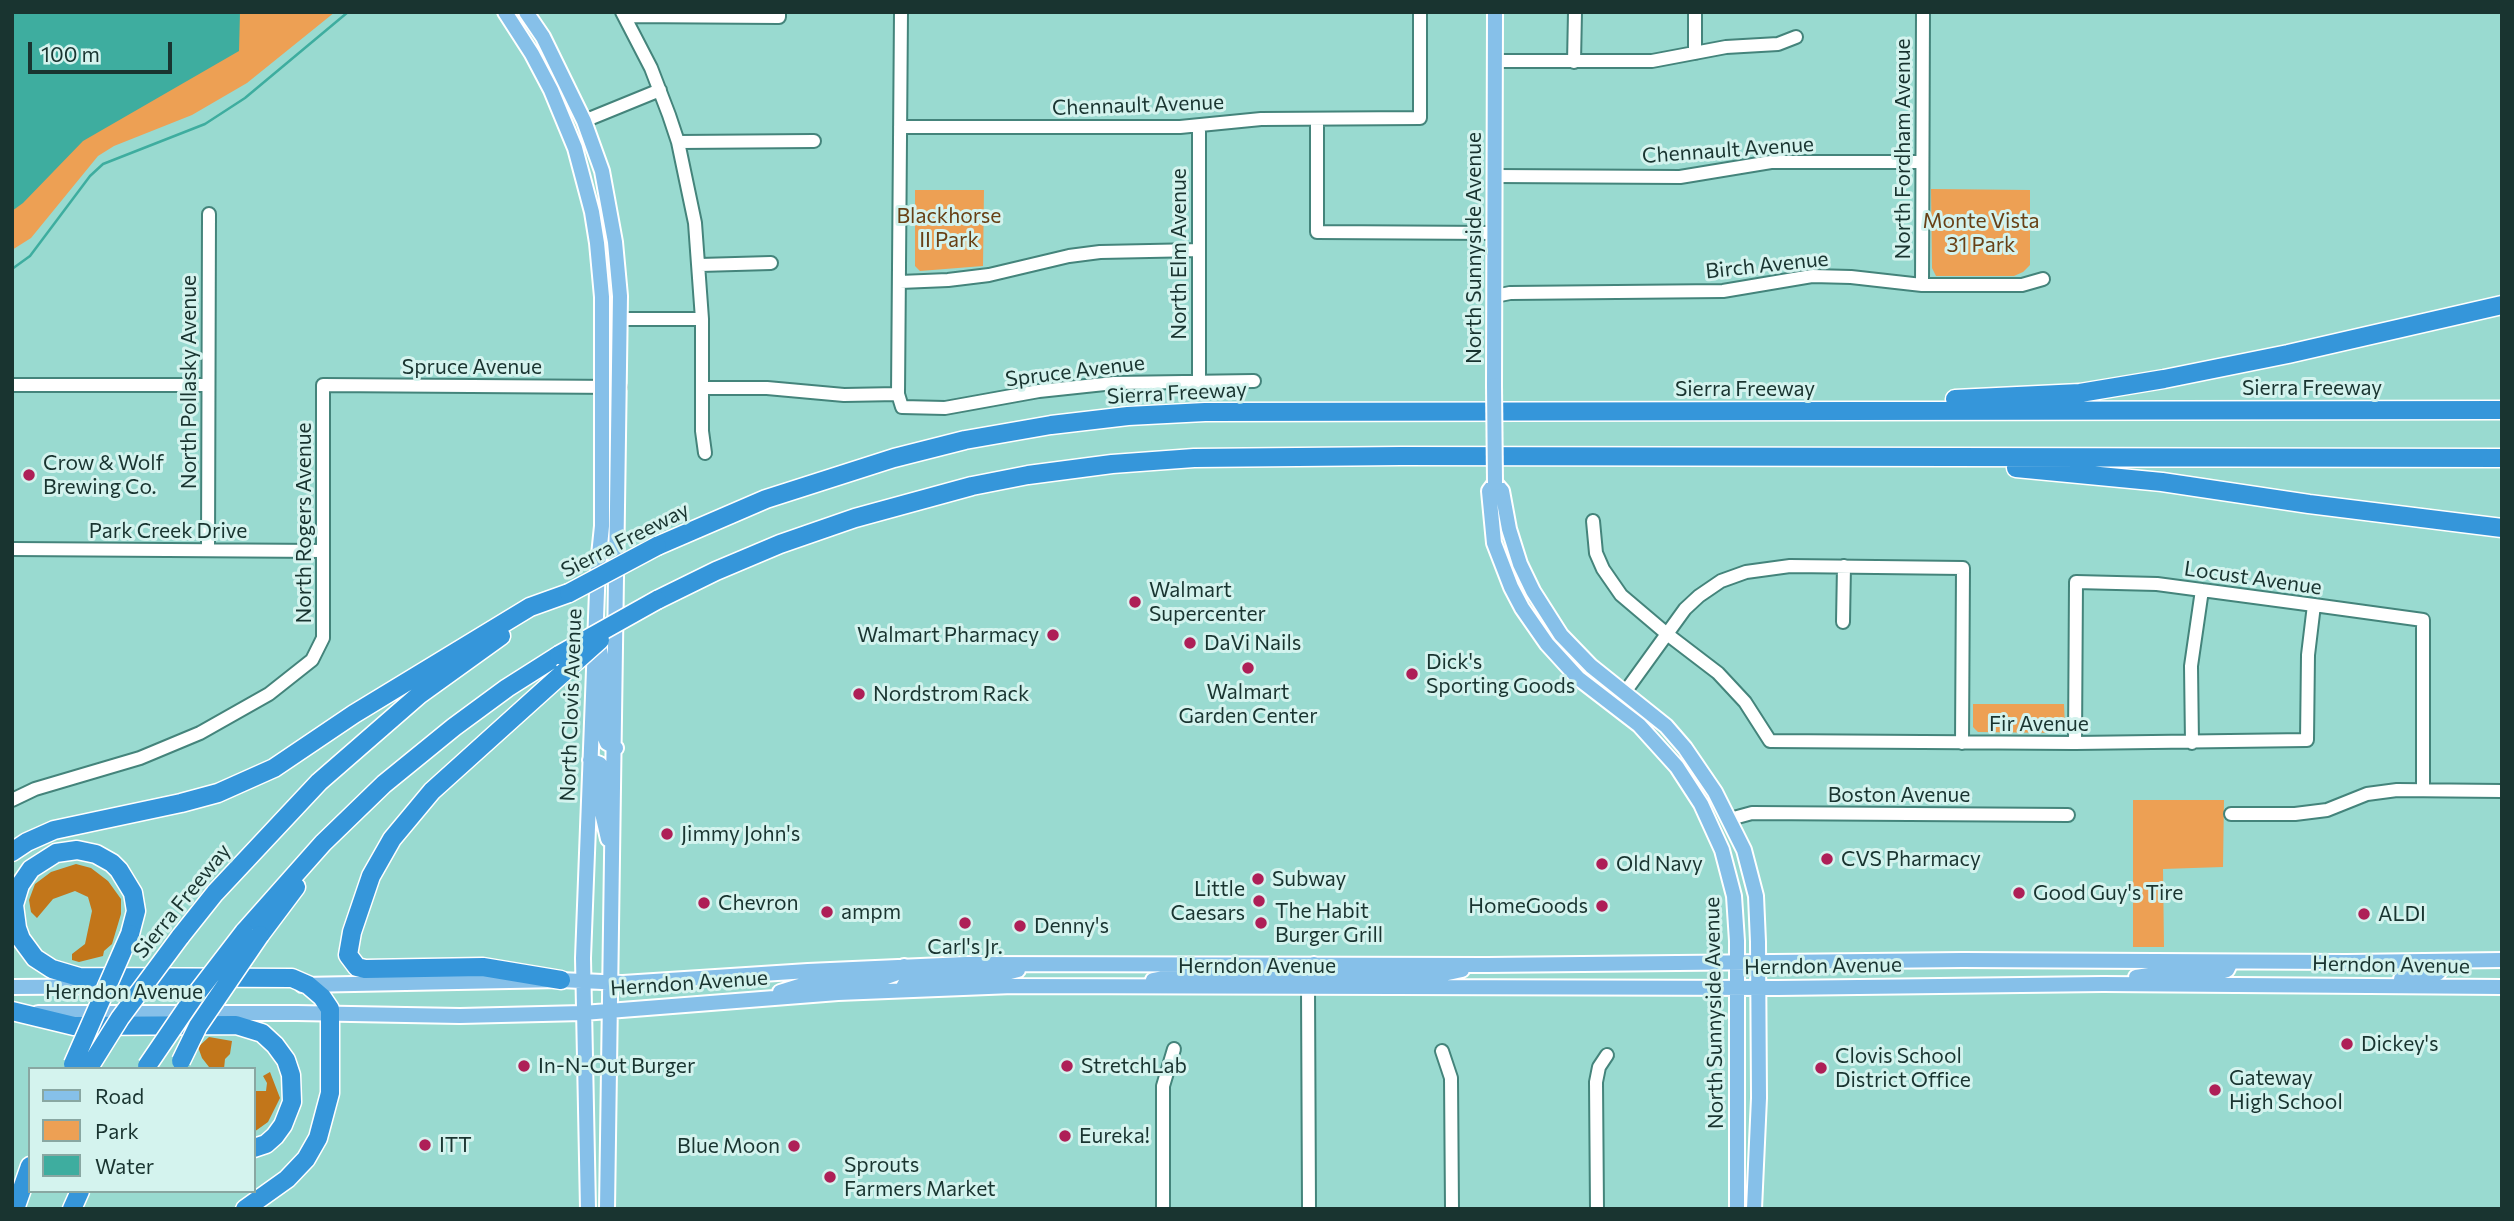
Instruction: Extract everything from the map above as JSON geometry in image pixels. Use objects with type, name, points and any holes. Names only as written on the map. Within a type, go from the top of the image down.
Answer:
[{"type":"highway","points":[[1766,412],[2080,393],[2288,354],[2502,305]]},
{"type":"highway","name":"Sierra Freeway","points":[[81,1067],[224,883],[318,782],[419,695],[498,638],[569,593],[657,546],[766,499],[835,475],[965,440],[1128,416],[1205,412],[2502,411]]},
{"type":"highway","points":[[147,1067],[194,997],[252,933],[315,850],[384,784],[507,688],[624,618],[716,571],[780,544],[855,518],[972,486],[1028,475],[1112,464],[1194,458],[2502,457]]},
{"type":"highway","points":[[1950,458],[2162,482],[2502,528]]},
{"type":"highway","points":[[12,852],[54,830],[218,793],[263,773],[411,678],[519,613],[569,593]]},
{"type":"highway","points":[[561,980],[483,967],[365,969],[358,967],[348,955],[352,932],[371,876],[392,839],[432,791],[624,618]]},
{"type":"highway","points":[[81,1067],[130,934],[136,911],[133,893],[120,870],[96,854],[77,850],[56,853],[31,869],[20,885],[14,905],[21,939],[35,958],[52,969],[88,977],[292,978],[309,985],[322,997],[331,1013],[330,1093],[318,1138],[306,1159],[287,1179],[245,1209]]},
{"type":"highway","points":[[179,1065],[198,1026],[252,933]]},
{"type":"highway","points":[[14,1012],[74,1026],[236,1025],[262,1033],[286,1060],[291,1076],[292,1102],[284,1125],[266,1144],[256,1147]]},
{"type":"highway","points":[[17,1209],[28,1173]]},
{"type":"highway","points":[[17,1209],[28,1191]]},
{"type":"highway","points":[[72,1209],[79,1193]]},
{"type":"main road","name":"North Clovis Avenue","points":[[506,12],[551,89],[575,148],[597,243],[603,319],[602,526],[595,628],[583,981],[588,1209]]},
{"type":"main road","name":"North Clovis Avenue","points":[[526,12],[542,37],[584,121],[602,171],[618,270],[621,319],[607,1209]]},
{"type":"main road","name":"North Sunnyside Avenue","points":[[1495,12],[1495,483],[1489,491],[1492,529],[1502,565],[1522,608],[1547,644],[1578,678],[1639,725],[1677,767],[1699,799],[1716,835],[1734,896],[1737,961],[1737,1209]]},
{"type":"main road","points":[[522,38],[537,45],[566,100],[584,121]]},
{"type":"main road","name":"North Sunnyside Avenue","points":[[1495,483],[1502,491],[1509,529],[1520,564],[1533,591],[1561,635],[1591,666],[1666,726],[1685,748],[1715,792],[1744,849],[1754,884],[1757,910],[1759,1098],[1754,1209]]},
{"type":"main road","points":[[1492,529],[1501,536],[1532,607],[1561,635]]},
{"type":"main road","points":[[1522,608],[1597,684],[1613,694],[1625,692]]},
{"type":"main road","points":[[595,628],[605,677],[604,736],[607,743],[615,748]]},
{"type":"main road","points":[[1639,725],[1669,744],[1688,767],[1713,809],[1720,816],[1730,819]]},
{"type":"main road","points":[[590,760],[600,764],[603,769],[602,813],[613,861]]},
{"type":"main road","name":"Herndon Avenue","points":[[12,987],[561,980],[610,982],[904,966],[1039,964],[1487,965],[1737,961],[2502,960]]},
{"type":"main road","points":[[2400,985],[2406,974],[2438,973],[2449,961]]},
{"type":"main road","points":[[2103,984],[2156,974],[2222,972],[2227,970],[2231,962]]},
{"type":"main road","points":[[902,989],[912,977],[999,975],[1039,964]]},
{"type":"main road","points":[[1128,986],[1173,976],[1294,976],[1305,973],[1314,964]]},
{"type":"main road","points":[[1308,987],[1311,978],[1317,975],[1439,975],[1487,965]]},
{"type":"main road","points":[[751,1000],[809,983],[884,978],[895,974],[904,966]]},
{"type":"main road","name":"Herndon Avenue","points":[[14,1012],[460,1016],[583,1013],[902,989],[1013,986],[1758,988],[2103,984],[2502,987]]},
{"type":"main road","points":[[1737,1118],[1742,1119],[1747,1128],[1746,1154],[1754,1178]]},
{"type":"main road","points":[[585,1133],[595,1180],[597,1209]]},
{"type":"street","points":[[900,401],[901,12]]},
{"type":"street","name":"Chennault Avenue","points":[[900,127],[1199,127],[1261,119],[1317,121],[1419,118],[1419,12]]},
{"type":"street","points":[[1574,62],[1575,12]]},
{"type":"street","points":[[1695,12],[1695,53]]},
{"type":"street","name":"North Fordham Avenue","points":[[1923,12],[1923,285]]},
{"type":"street","points":[[705,453],[700,265],[695,223],[678,142],[660,90],[624,14],[779,15]]},
{"type":"street","points":[[1495,61],[1652,61],[1726,47],[1778,44],[1796,37]]},
{"type":"street","points":[[584,121],[660,90]]},
{"type":"street","points":[[1317,121],[1317,232],[1495,233]]},
{"type":"street","name":"North Elm Avenue","points":[[1199,127],[1199,381]]},
{"type":"street","points":[[678,142],[814,141]]},
{"type":"street","name":"Chennault Avenue","points":[[1495,176],[1680,177],[1771,162],[1923,162]]},
{"type":"street","name":"North Pollasky Avenue","points":[[208,550],[209,214]]},
{"type":"street","points":[[900,282],[989,275],[1100,252],[1199,250]]},
{"type":"street","points":[[700,265],[771,264]]},
{"type":"street","name":"Birch Avenue","points":[[1494,296],[1510,293],[1723,291],[1812,276],[1852,277],[1923,285],[2022,285],[2043,279]]},
{"type":"street","points":[[603,319],[702,319]]},
{"type":"street","name":"Spruce Avenue","points":[[702,388],[767,388],[945,408],[1039,391],[1114,383],[1254,381]]},
{"type":"street","points":[[12,385],[208,385]]},
{"type":"street","name":"Spruce Avenue","points":[[323,386],[620,387]]},
{"type":"street","name":"North Rogers Avenue","points":[[12,800],[36,789],[140,758],[231,718],[304,668],[318,652],[323,638],[323,386]]},
{"type":"street","points":[[1593,521],[1596,553],[1603,569],[1621,595],[1667,634]]},
{"type":"street","name":"Park Creek Drive","points":[[12,549],[323,551]]},
{"type":"street","points":[[1843,622],[1844,566]]},
{"type":"street","points":[[1625,692],[1667,634],[1699,596],[1721,581],[1768,567],[1963,568],[1962,743]]},
{"type":"street","name":"Locust Avenue","points":[[2075,743],[2076,582],[2146,584],[2314,605],[2423,620],[2423,790]]},
{"type":"street","points":[[2192,743],[2191,666],[2202,590]]},
{"type":"street","name":"Fir Avenue","points":[[1667,634],[1730,686],[1751,711],[1770,741],[2192,743],[2307,740],[2308,655],[2314,605]]},
{"type":"street","points":[[2231,814],[2295,814],[2327,810],[2367,794],[2397,790],[2502,791]]},
{"type":"street","name":"Boston Avenue","points":[[1730,819],[1752,813],[2068,815]]},
{"type":"street","points":[[1308,987],[1309,1209]]},
{"type":"street","points":[[1163,1209],[1163,1086],[1174,1049]]},
{"type":"street","points":[[1442,1051],[1451,1078],[1452,1209]]},
{"type":"street","points":[[1597,1209],[1596,1082],[1599,1067],[1607,1055]]},
{"type":"green space","points":[[12,12],[335,12],[247,83],[192,115],[114,146],[98,156],[31,238],[12,250]]},
{"type":"green space","name":"Monte Vista 31 Park","points":[[1931,189],[2030,190],[2030,265],[2014,276],[1936,276],[1932,268]]},
{"type":"green space","name":"Blackhorse II Park","points":[[915,190],[984,190],[983,266],[920,271],[915,266]]},
{"type":"green space","points":[[1973,704],[2064,704],[2065,727],[2058,733],[1978,732],[1973,727]]},
{"type":"green space","points":[[2133,800],[2224,800],[2223,867],[2163,869],[2164,947],[2133,947]]},
{"type":"shaded area","points":[[76,864],[91,868],[108,881],[121,899],[121,914],[112,944],[104,951],[103,956],[79,962],[72,960],[72,954],[85,944],[92,911],[88,897],[75,891],[53,899],[37,918],[31,912],[29,900],[35,884],[51,872]]},
{"type":"shaded area","points":[[209,1037],[232,1041],[224,1067],[209,1067],[198,1047]]},
{"type":"shaded area","points":[[270,1072],[280,1098],[268,1122],[256,1131],[256,1091],[266,1091],[267,1083],[263,1076]]},
{"type":"water","points":[[12,12],[240,12],[239,51],[83,141],[12,211]]},
{"type":"waterway","points":[[12,269],[30,256],[90,176],[103,164],[205,124],[245,98],[348,12]]},
{"type":"place","name":"Crow & Wolf Brewing Co.","points":[[29,475]]},
{"type":"place","name":"Walmart Supercenter","points":[[1135,602]]},
{"type":"place","name":"Walmart Pharmacy","points":[[1053,635]]},
{"type":"place","name":"DaVi Nails","points":[[1190,643]]},
{"type":"place","name":"Walmart Garden Center","points":[[1248,668]]},
{"type":"place","name":"Dick's Sporting Goods","points":[[1412,674]]},
{"type":"place","name":"Nordstrom Rack","points":[[859,694]]},
{"type":"place","name":"Jimmy John's","points":[[667,834]]},
{"type":"place","name":"CVS Pharmacy","points":[[1827,859]]},
{"type":"place","name":"Old Navy","points":[[1602,864]]},
{"type":"place","name":"Subway","points":[[1258,879]]},
{"type":"place","name":"Good Guy's Tire","points":[[2019,893]]},
{"type":"place","name":"Little Caesars","points":[[1259,901]]},
{"type":"place","name":"Chevron","points":[[704,903]]},
{"type":"place","name":"HomeGoods","points":[[1602,906]]},
{"type":"place","name":"ampm","points":[[827,912]]},
{"type":"place","name":"ALDI","points":[[2364,914]]},
{"type":"place","name":"Carl's Jr.","points":[[965,923]]},
{"type":"place","name":"The Habit Burger Grill","points":[[1261,923]]},
{"type":"place","name":"Denny's","points":[[1020,926]]},
{"type":"place","name":"Dickey's","points":[[2347,1044]]},
{"type":"place","name":"In-N-Out Burger","points":[[524,1066]]},
{"type":"place","name":"StretchLab","points":[[1067,1066]]},
{"type":"place","name":"Clovis School District Office","points":[[1821,1068]]},
{"type":"place","name":"Gateway High School","points":[[2215,1090]]},
{"type":"place","name":"Eureka!","points":[[1065,1136]]},
{"type":"place","name":"ITT","points":[[425,1145]]},
{"type":"place","name":"Blue Moon","points":[[794,1146]]},
{"type":"place","name":"Sprouts Farmers Market","points":[[830,1177]]}]
